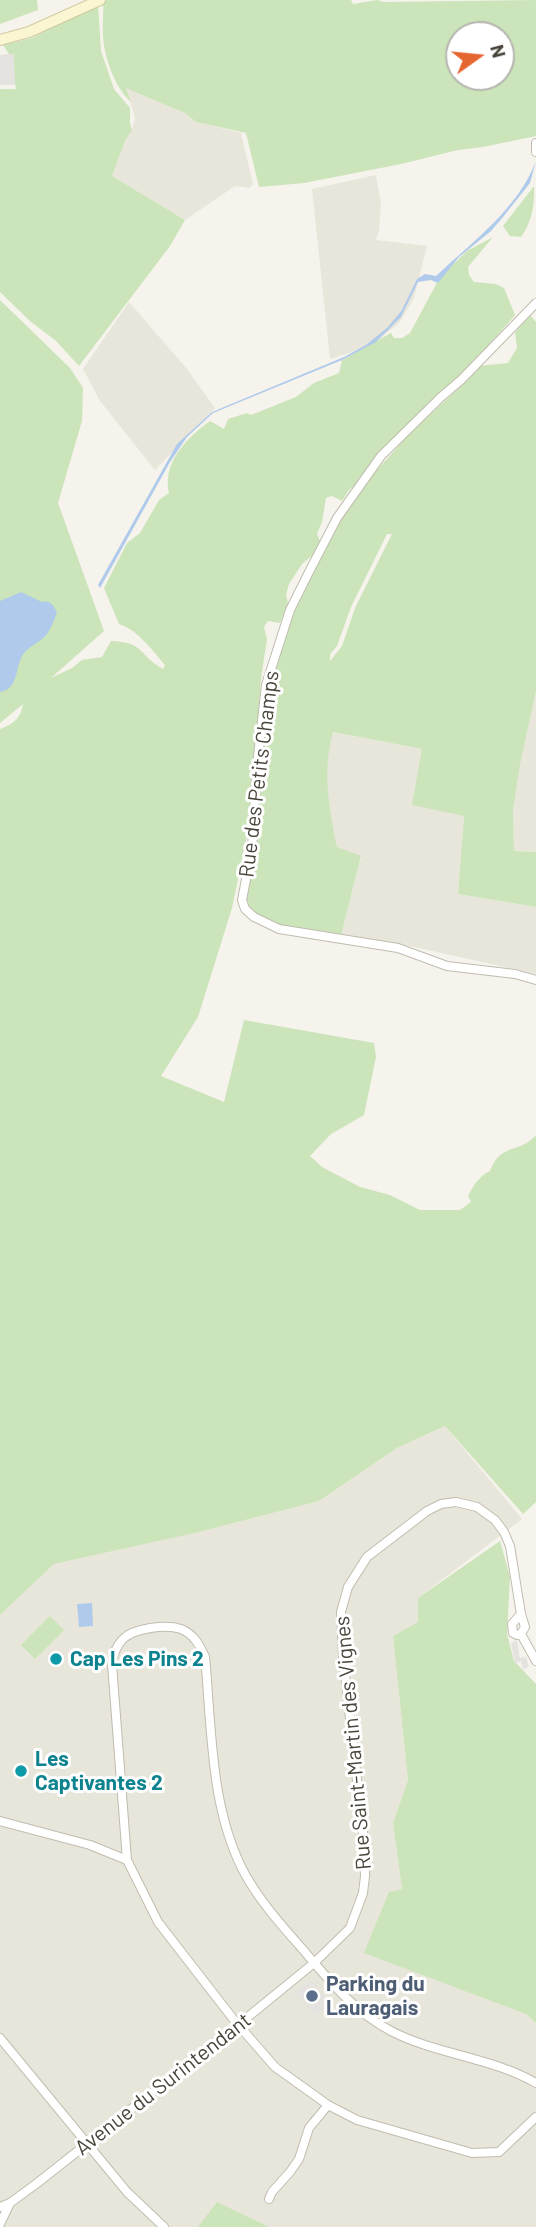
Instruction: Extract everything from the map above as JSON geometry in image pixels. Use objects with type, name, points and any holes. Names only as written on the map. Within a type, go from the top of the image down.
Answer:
[{"type":"main road","points":[[43,22],[82,0]]},
{"type":"main road","points":[[0,39],[100,0]]},
{"type":"street","points":[[536,144],[536,152]]},
{"type":"street","name":"Rue des Petits Champs","points":[[536,303],[382,456],[337,518],[290,610],[266,685],[257,765],[252,848],[242,900],[245,909],[254,917],[279,929],[398,948],[447,966],[515,974],[536,980]]},
{"type":"street","name":"Rue Saint-Martin des Vignes","points":[[314,1963],[351,1928],[363,1893],[365,1877],[364,1841],[343,1657],[341,1612],[355,1572],[371,1553],[440,1504],[456,1502],[477,1507],[495,1520],[510,1546],[521,1614],[515,1619],[512,1629],[517,1635],[521,1634],[535,1661]]},
{"type":"street","points":[[536,2083],[520,2073],[432,2048],[389,2030],[348,2001],[263,1902],[245,1875],[224,1815],[213,1755],[205,1657],[199,1644],[182,1629],[170,1627],[135,1633],[121,1642],[113,1658],[114,1709],[127,1860],[158,1922],[238,2025],[275,2067],[328,2105],[357,2120],[393,2132],[483,2154],[499,2152],[536,2118]]},
{"type":"street","points":[[0,1821],[90,1845],[127,1860]]},
{"type":"street","name":"Avenue du Surintendant","points":[[0,2207],[10,2203],[131,2110],[314,1963]]},
{"type":"street","points":[[0,2038],[132,2199],[164,2227]]},
{"type":"street","points":[[269,2199],[299,2159],[309,2128],[328,2105]]},
{"type":"street","name":"Avenue du Surintendant","points":[[0,2224],[10,2203]]},
{"type":"shaded area","points":[[14,54],[15,85],[0,85],[0,55]]},
{"type":"shaded area","points":[[126,87],[185,113],[196,122],[241,133],[253,184],[250,188],[235,186],[185,220],[112,176],[135,118]]},
{"type":"shaded area","points":[[376,175],[381,203],[376,240],[427,246],[414,298],[400,322],[371,346],[330,359],[312,189]]},
{"type":"shaded area","points":[[129,302],[187,369],[215,408],[155,470],[100,401],[83,369]]},
{"type":"shaded area","points":[[536,691],[536,852],[514,851],[513,811]]},
{"type":"shaded area","points":[[332,732],[422,749],[464,816],[458,894],[536,907],[536,974],[392,942],[341,936],[361,857],[337,848],[327,800],[327,759]]},
{"type":"shaded area","points":[[445,1426],[522,1519],[418,1598],[418,1622],[393,1636],[408,1780],[393,1823],[402,1889],[536,2023],[536,2227],[0,2227],[0,1615],[54,1564],[195,1533],[319,1501],[397,1448]]},
{"type":"shaded area","points":[[517,1640],[520,1658],[526,1657],[529,1667],[523,1670],[521,1661],[515,1664],[511,1643]]},
{"type":"shaded area","name":"Parking du Lauragais","points":[[311,1980],[327,1999],[322,2003],[324,2008],[315,2016],[296,1993]]},
{"type":"green space","points":[[0,0],[37,0],[38,10],[0,24]]},
{"type":"green space","points":[[107,0],[351,0],[353,4],[377,0],[536,0],[536,136],[304,183],[259,187],[246,133],[196,122],[185,113],[126,88],[131,102],[111,72],[103,32],[103,2]]},
{"type":"green space","points":[[98,4],[101,51],[114,89],[130,108],[132,130],[112,176],[185,220],[170,246],[79,366],[56,341],[0,292],[0,89],[16,89],[11,57],[3,45],[32,38]]},
{"type":"green space","points":[[534,186],[528,225],[521,237],[510,236],[503,226]]},
{"type":"green space","points":[[493,237],[468,267],[469,275],[474,282],[496,284],[504,288],[515,315],[462,376],[349,490],[342,501],[332,496],[326,498],[317,534],[320,541],[313,555],[302,564],[289,584],[286,595],[288,603],[280,623],[268,621],[264,627],[267,639],[261,678],[251,816],[232,908],[198,1017],[161,1076],[224,1102],[244,1020],[374,1043],[376,1057],[364,1115],[331,1134],[310,1156],[322,1167],[360,1187],[390,1195],[420,1210],[460,1210],[471,1202],[468,1196],[472,1188],[490,1171],[500,1156],[524,1145],[536,1135],[536,1502],[523,1514],[445,1426],[397,1448],[319,1501],[195,1533],[54,1564],[0,1615],[0,729],[16,720],[23,704],[0,723],[0,300],[70,368],[83,388],[82,421],[58,503],[104,631],[51,678],[82,660],[102,657],[111,641],[136,647],[163,669],[165,665],[144,641],[119,624],[104,588],[127,543],[140,533],[159,500],[169,493],[169,471],[178,452],[210,421],[224,429],[228,419],[247,413],[251,415],[296,397],[314,383],[339,373],[342,360],[391,333],[394,338],[402,338],[410,333],[440,277],[467,251]]},
{"type":"green space","points":[[529,314],[536,322],[536,691],[513,811],[514,851],[536,852],[536,907],[458,894],[464,816],[412,805],[422,749],[333,732],[327,775],[337,847],[361,856],[341,936],[275,924],[247,908],[246,899],[268,688],[295,606],[339,520],[377,470],[478,366],[508,363],[517,348],[515,333]],"holes":[[[387,534],[392,534],[355,608],[342,646],[330,661],[330,654],[337,646],[351,607]]]},
{"type":"green space","points":[[500,1541],[510,1577],[507,1634],[514,1661],[536,1684],[536,2023],[526,2014],[364,1953],[389,1892],[402,1889],[393,1823],[408,1780],[393,1636],[418,1622],[418,1598]]},
{"type":"green space","points":[[50,1616],[64,1630],[35,1659],[21,1645]]},
{"type":"green space","points":[[217,2202],[269,2227],[198,2227]]},
{"type":"water","points":[[536,161],[530,183],[491,231],[459,257],[438,283],[431,280],[418,282],[401,317],[376,342],[342,360],[213,413],[187,437],[170,462],[100,588],[98,585],[177,444],[212,412],[344,357],[366,345],[388,327],[402,310],[417,279],[425,274],[436,276],[506,210]]},
{"type":"water","points":[[21,592],[50,603],[57,613],[47,634],[22,656],[13,683],[0,692],[0,601]]},
{"type":"water","points":[[92,1603],[93,1626],[79,1627],[77,1604]]},
{"type":"place","name":"Cap Les Pins 2","points":[[56,1659]]},
{"type":"place","name":"Les Captivantes 2","points":[[21,1771]]},
{"type":"place","name":"Parking du Lauragais","points":[[312,1996]]}]
